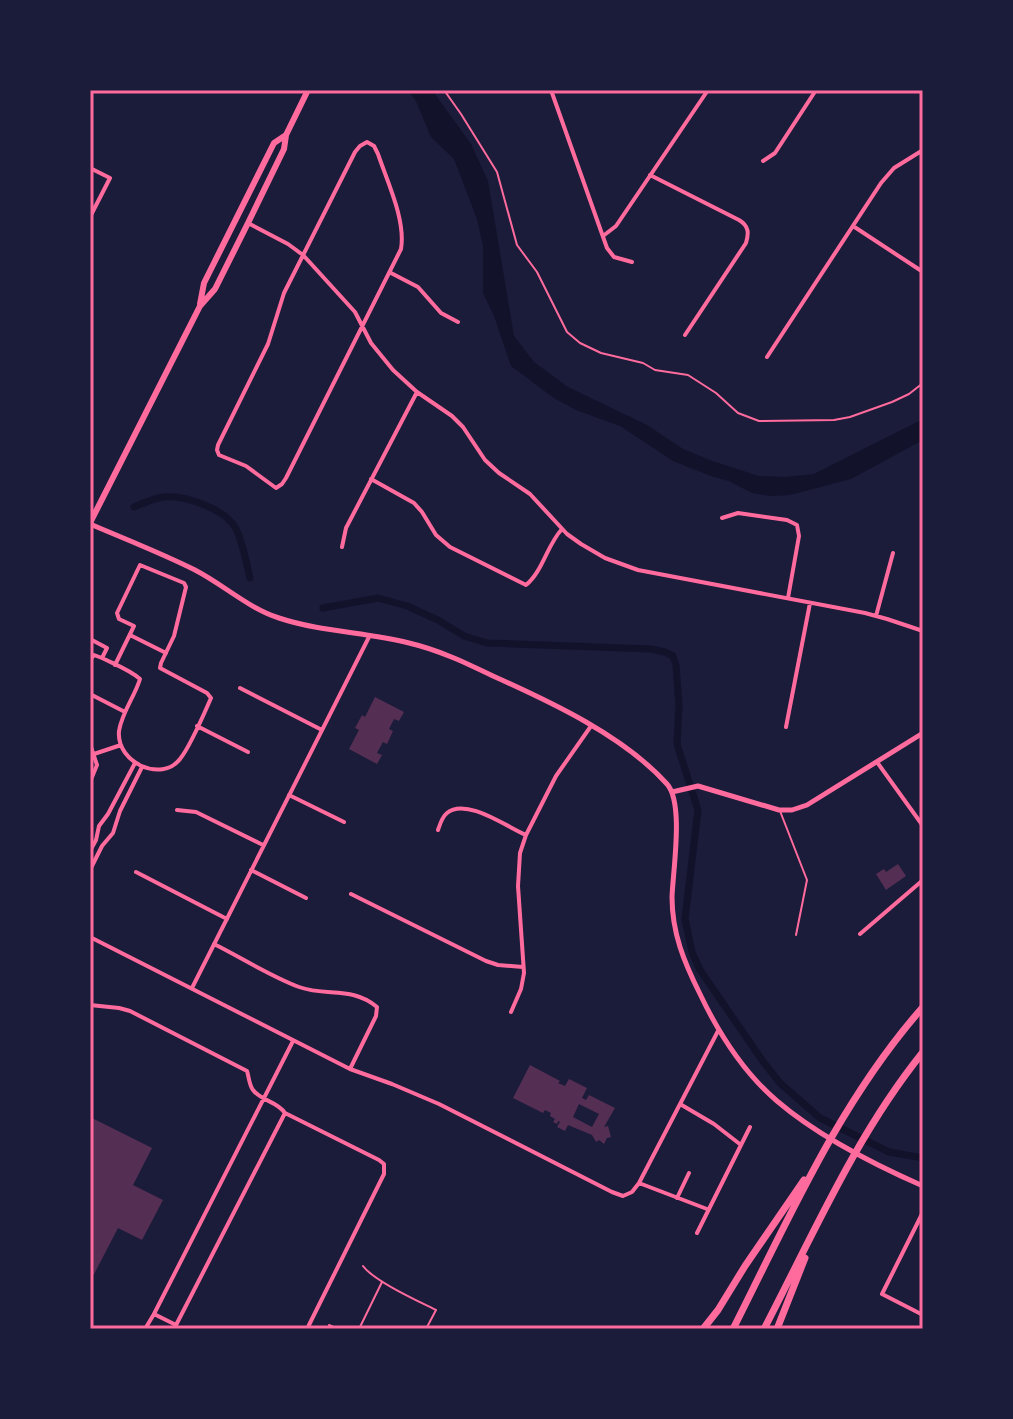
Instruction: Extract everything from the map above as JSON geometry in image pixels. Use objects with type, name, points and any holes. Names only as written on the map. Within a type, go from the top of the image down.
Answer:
[{"type":"highway","points":[[733,1329],[850,1107],[878,1063],[923,1007]]},
{"type":"highway","points":[[764,1329],[845,1172],[876,1118],[923,1052]]},
{"type":"highway","points":[[703,1329],[822,1155]]},
{"type":"highway","points":[[777,1329],[822,1215]]},
{"type":"main road","points":[[90,524],[200,306],[215,289],[284,149],[286,135],[308,90]]},
{"type":"main road","points":[[200,306],[204,283],[274,143],[286,135]]},
{"type":"street","points":[[551,90],[607,248],[614,257],[632,262]]},
{"type":"street","points":[[603,236],[616,226],[708,90]]},
{"type":"street","points":[[763,161],[775,153],[816,90]]},
{"type":"street","points":[[367,142],[374,146],[401,224],[401,249],[284,481],[276,488],[246,466],[219,455],[217,450],[264,353],[282,299],[303,255],[355,152],[367,142]]},
{"type":"street","points":[[767,357],[888,174],[923,150]]},
{"type":"street","points":[[90,168],[110,178],[90,217]]},
{"type":"street","points":[[650,175],[739,220],[747,228],[746,243],[685,335]]},
{"type":"street","points":[[248,223],[303,255],[355,312],[378,352],[401,378],[452,416],[485,460],[530,494],[562,529],[589,550],[629,568],[876,616],[923,631]]},
{"type":"street","points":[[853,226],[923,272]]},
{"type":"street","points":[[391,273],[418,287],[441,313],[458,322]]},
{"type":"street","points":[[342,547],[346,528],[417,392]]},
{"type":"street","points":[[371,479],[414,503],[436,535],[450,547],[524,584],[533,579],[554,538],[562,529]]},
{"type":"street","points":[[722,518],[738,513],[787,520],[797,525],[799,536],[788,598]]},
{"type":"street","points":[[90,524],[194,570],[260,611],[278,618],[422,646],[466,663],[536,696],[630,752],[672,792],[676,808],[672,895],[674,928],[684,961],[718,1031],[763,1088],[789,1111],[842,1144],[923,1186]]},
{"type":"street","points":[[876,616],[893,553]]},
{"type":"street","points":[[90,660],[94,655],[102,658],[140,679],[119,732],[126,754],[138,765],[158,769],[176,763],[211,696],[160,668],[174,636],[186,587],[181,582],[140,565],[117,613],[119,619],[134,626],[115,665]]},
{"type":"street","points":[[786,727],[810,603]]},
{"type":"street","points":[[130,635],[166,653]]},
{"type":"street","points":[[192,988],[370,635]]},
{"type":"street","points":[[90,639],[107,648],[102,658]]},
{"type":"street","points":[[240,688],[322,730]]},
{"type":"street","points":[[90,694],[125,712]]},
{"type":"street","points":[[197,726],[248,752]]},
{"type":"street","points":[[511,1012],[521,989],[523,967],[517,878],[520,853],[560,768],[591,726]]},
{"type":"street","points":[[672,792],[698,786],[779,810],[792,810],[807,805],[923,733]]},
{"type":"street","points":[[90,744],[96,768],[90,782]]},
{"type":"street","points":[[94,754],[121,745]]},
{"type":"street","points":[[877,762],[923,826]]},
{"type":"street","points":[[90,851],[99,826],[138,765]]},
{"type":"street","points":[[90,870],[102,846],[113,833],[138,765]]},
{"type":"street","points":[[289,795],[344,822]]},
{"type":"street","points":[[438,830],[446,814],[462,808],[476,811],[526,835]]},
{"type":"street","points":[[177,810],[196,812],[263,846]]},
{"type":"street","points":[[251,870],[306,898]]},
{"type":"street","points":[[136,872],[227,919]]},
{"type":"street","points":[[860,934],[923,880]]},
{"type":"street","points":[[351,894],[480,959],[498,965],[523,967]]},
{"type":"street","points":[[90,937],[350,1069],[413,1092],[612,1192],[627,1195],[639,1183],[718,1031]]},
{"type":"street","points":[[214,944],[299,986],[316,991],[349,993],[374,1004],[377,1007],[376,1016],[350,1069]]},
{"type":"street","points":[[90,1005],[130,1011],[247,1071],[252,1089],[281,1106],[285,1113],[379,1160],[385,1168],[307,1329]]},
{"type":"street","points":[[147,1329],[293,1041]]},
{"type":"street","points":[[680,1104],[741,1145]]},
{"type":"street","points":[[154,1314],[175,1327],[285,1113]]},
{"type":"street","points":[[697,1233],[750,1127]]},
{"type":"street","points":[[677,1198],[689,1173]]},
{"type":"street","points":[[639,1183],[708,1209]]},
{"type":"street","points":[[923,1212],[882,1294],[923,1315]]},
{"type":"lane","points":[[779,810],[807,880],[796,935]]},
{"type":"lane","points":[[363,1266],[383,1281],[436,1310],[426,1329]]},
{"type":"lane","points":[[359,1329],[383,1281]]},
{"type":"lane","points":[[329,1325],[338,1329]]},
{"type":"path","points":[[444,90],[497,172],[517,245],[537,272],[567,332],[580,343],[601,353],[636,361],[664,372],[688,375],[716,393],[738,413],[759,421],[850,417],[892,402],[923,383]]},
{"type":"shaded area","points":[[408,90],[432,90],[471,144],[488,181],[514,336],[534,362],[568,387],[647,425],[683,449],[759,476],[814,474],[923,419],[923,440],[851,479],[790,495],[770,496],[752,493],[729,481],[673,461],[620,426],[576,410],[554,398],[511,366],[483,293],[483,246],[477,219],[454,159],[431,137]]},
{"type":"building","points":[[375,697],[404,712],[399,721],[394,719],[387,744],[383,742],[377,753],[382,755],[377,764],[349,749],[359,730],[355,728],[362,715],[365,717]]},
{"type":"building","points":[[898,864],[906,876],[886,890],[876,874]]},
{"type":"building","points":[[530,1065],[565,1086],[569,1079],[587,1088],[582,1098],[586,1100],[589,1095],[615,1108],[604,1127],[608,1126],[611,1137],[604,1144],[568,1125],[565,1131],[557,1127],[560,1122],[553,1122],[555,1119],[550,1116],[551,1113],[545,1110],[543,1113],[513,1098]],"holes":[[[579,1104],[599,1114],[592,1127],[573,1117]]]},
{"type":"building","points":[[90,1117],[152,1148],[133,1185],[163,1200],[142,1240],[118,1228],[90,1282]]},
{"type":"waterway","points":[[134,507],[156,498],[173,497],[193,501],[223,515],[236,529],[250,578]]},
{"type":"waterway","points":[[323,608],[378,598],[407,606],[464,636],[487,643],[651,649],[673,656],[679,705],[677,744],[698,810],[685,919],[692,952],[700,970],[780,1083],[820,1118],[889,1152],[923,1158]]}]
